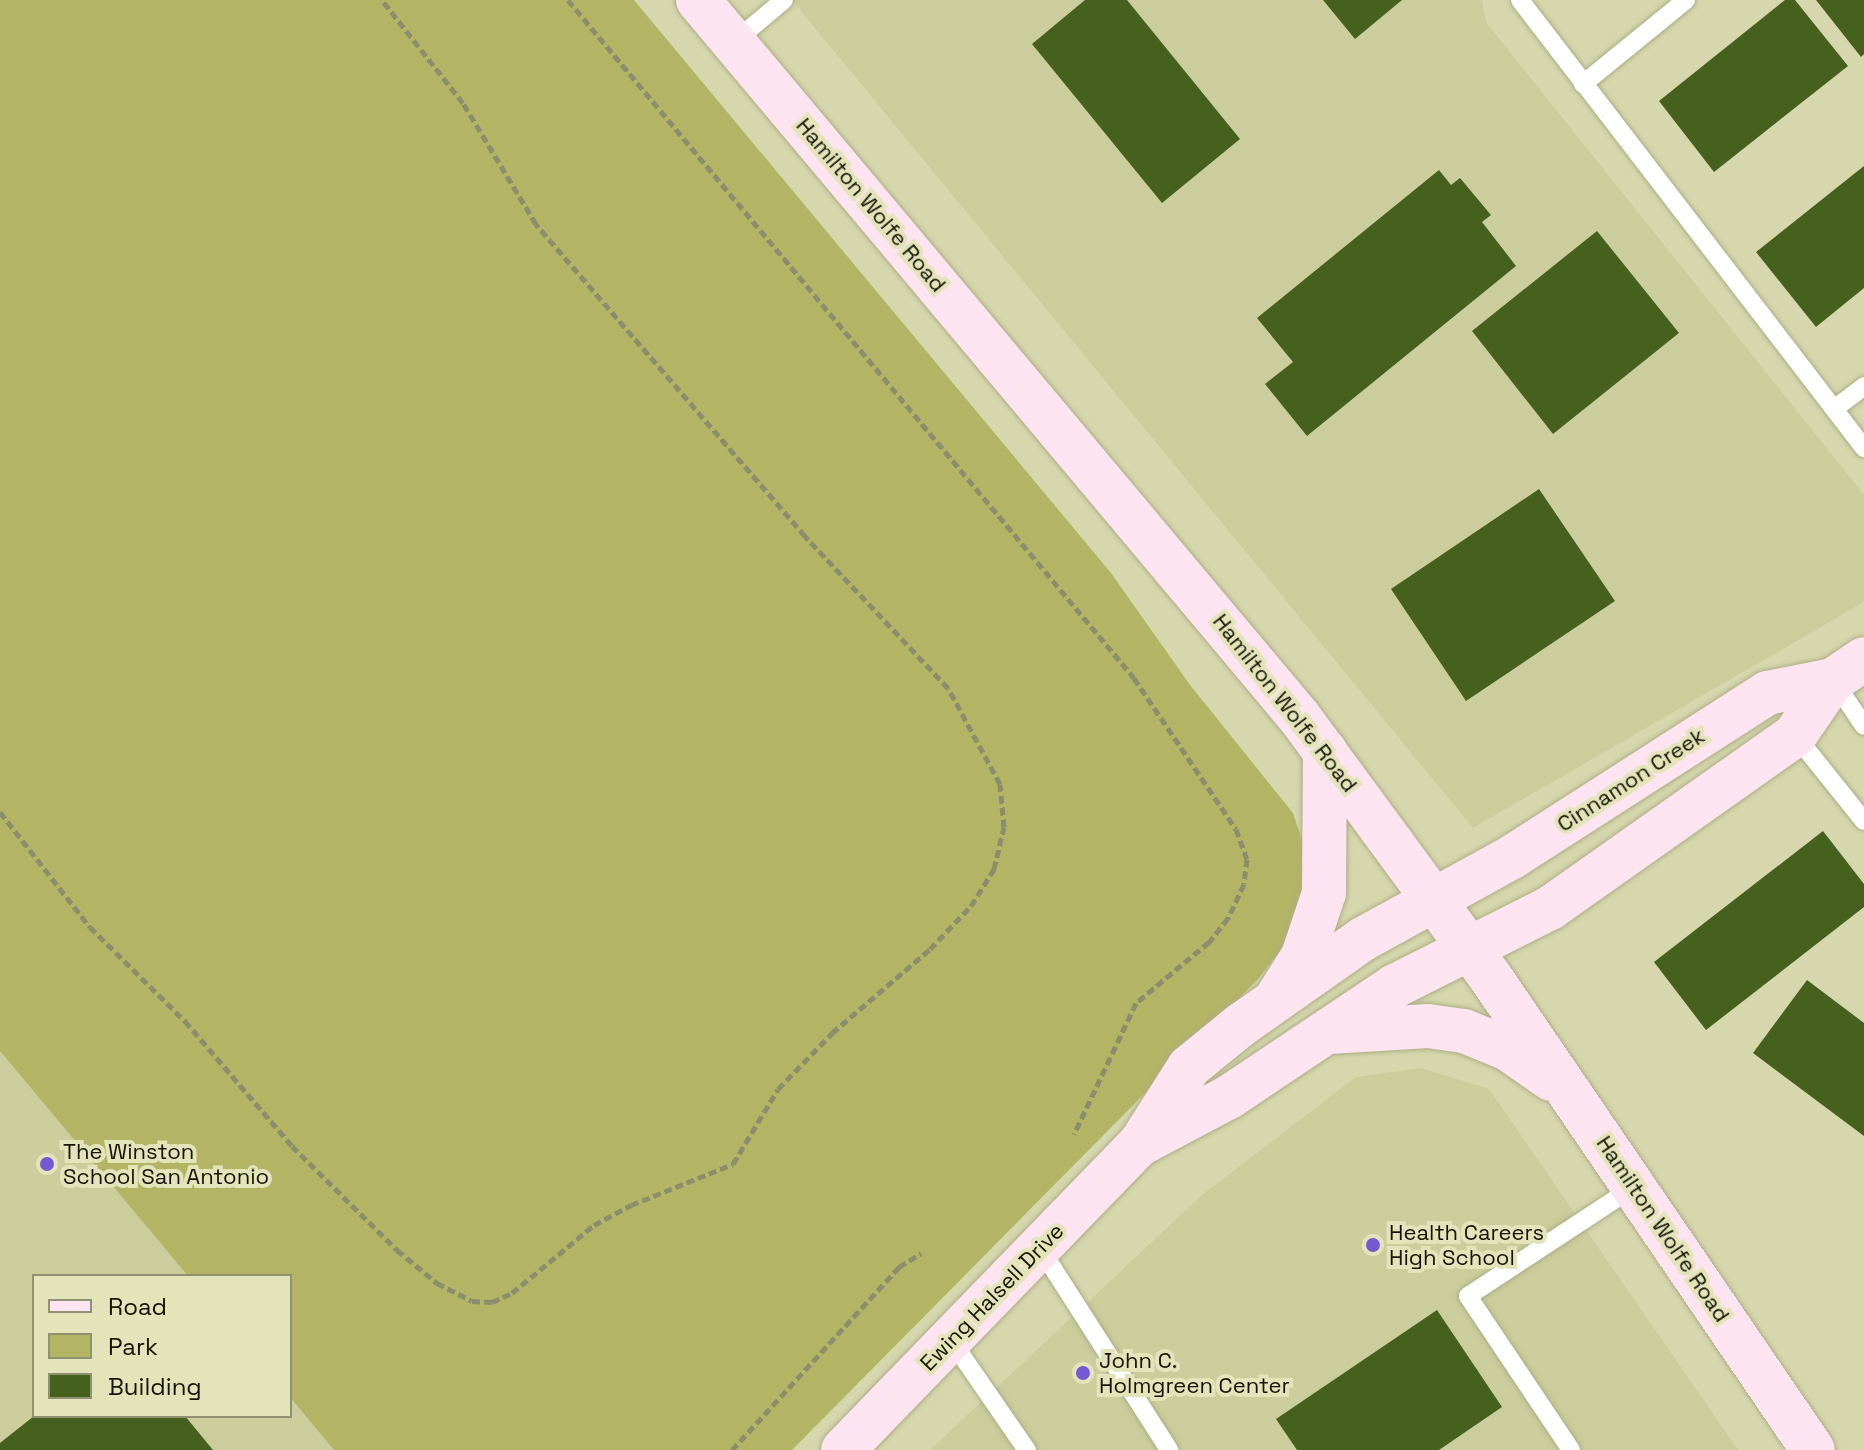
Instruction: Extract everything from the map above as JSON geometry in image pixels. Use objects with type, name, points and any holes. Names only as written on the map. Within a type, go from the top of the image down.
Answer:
[{"type":"street","name":"Hamilton Wolfe Road","points":[[698,0],[1325,751],[1470,948],[1813,1450]]},
{"type":"street","points":[[1470,948],[1550,908],[1795,735],[1848,670]]},
{"type":"street","name":"Cinnamon Creek","points":[[1436,900],[1767,693],[1848,670]]},
{"type":"street","points":[[1275,1001],[1303,956],[1324,893],[1325,751]]},
{"type":"street","name":"Ewing Halsell Drive","points":[[843,1450],[1140,1144],[1189,1067],[1363,939],[1436,900]]},
{"type":"street","name":"Ewing Halsell Drive","points":[[1140,1144],[1229,1097],[1395,986],[1470,948]]},
{"type":"street","points":[[1323,1032],[1428,1026],[1464,1031],[1508,1049],[1568,1091]]},
{"type":"lane","points":[[734,42],[784,0]]},
{"type":"lane","points":[[1583,84],[1686,0]]},
{"type":"lane","points":[[1523,1],[1583,84],[1864,448]]},
{"type":"lane","points":[[1834,409],[1864,386]]},
{"type":"lane","points":[[1848,670],[1864,726]]},
{"type":"lane","points":[[1795,735],[1863,818]]},
{"type":"lane","points":[[1571,1450],[1468,1296],[1634,1187]]},
{"type":"lane","points":[[1040,1248],[1169,1450]]},
{"type":"lane","points":[[951,1340],[1027,1450]]},
{"type":"path","points":[[0,812],[90,927],[185,1021],[292,1146],[397,1250],[437,1283],[472,1301],[492,1302],[512,1293],[594,1225],[631,1205],[733,1164],[778,1089],[832,1033],[930,949],[971,906],[994,869],[1004,827],[1000,784],[948,688],[805,536],[536,224],[463,103],[382,0]]},
{"type":"path","points":[[568,0],[1134,678],[1236,829],[1247,859],[1244,884],[1228,918],[1209,942],[1136,1003],[1074,1134]]},
{"type":"path","points":[[732,1450],[899,1267],[921,1253]]},
{"type":"shaded area","points":[[792,0],[1482,0],[1486,22],[1864,495],[1864,602],[1473,828]]},
{"type":"shaded area","name":"The Winston School San Antonio","points":[[0,1051],[186,1274],[32,1274],[32,1418],[292,1418],[292,1399],[334,1450],[0,1450]]},
{"type":"shaded area","name":"Health Careers High School","points":[[1421,1068],[1489,1089],[1738,1450],[930,1450],[1202,1195],[1356,1077]]},
{"type":"green space","points":[[0,0],[634,0],[1111,573],[1190,685],[1293,813],[1307,855],[1306,887],[1284,946],[1258,979],[792,1450],[334,1450],[292,1399],[292,1274],[186,1274],[0,1051]]},
{"type":"building","points":[[1085,0],[1127,0],[1240,139],[1162,203],[1032,44]]},
{"type":"building","points":[[1323,0],[1402,0],[1355,39]]},
{"type":"building","points":[[1785,0],[1795,0],[1848,66],[1714,172],[1659,101]]},
{"type":"building","points":[[1816,0],[1864,0],[1864,54],[1861,57]]},
{"type":"building","points":[[1864,166],[1864,288],[1816,327],[1756,252]]},
{"type":"building","points":[[1439,170],[1451,185],[1460,178],[1491,215],[1482,222],[1516,266],[1307,436],[1265,384],[1293,362],[1257,318]]},
{"type":"building","points":[[1597,231],[1679,333],[1553,434],[1472,331]]},
{"type":"building","points":[[1539,489],[1615,601],[1466,701],[1391,589]]},
{"type":"building","points":[[1823,831],[1864,884],[1864,907],[1706,1030],[1654,962]]},
{"type":"building","points":[[1807,980],[1864,1023],[1864,1136],[1753,1053]]},
{"type":"building","points":[[1437,1310],[1502,1407],[1439,1450],[1297,1450],[1276,1419]]},
{"type":"building","points":[[32,1418],[187,1418],[213,1450],[0,1450],[0,1443]]},
{"type":"place","name":"The Winston School San Antonio","points":[[47,1164]]},
{"type":"place","name":"Health Careers High School","points":[[1373,1245]]},
{"type":"place","name":"John C. Holmgreen Center","points":[[1083,1373]]}]
